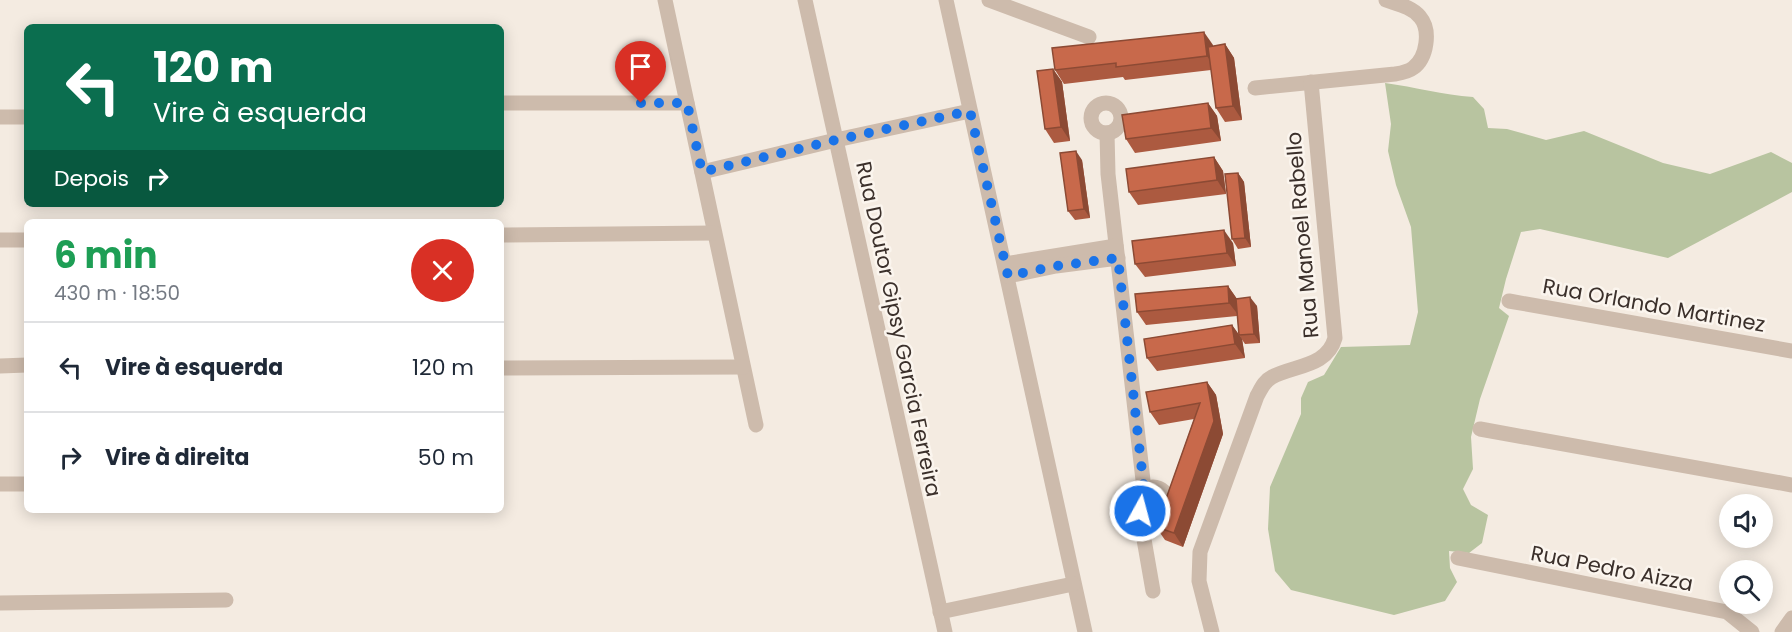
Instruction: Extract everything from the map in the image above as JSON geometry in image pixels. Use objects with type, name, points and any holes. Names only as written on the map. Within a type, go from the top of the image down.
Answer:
[{"type":"street","points":[[665,0],[756,425]]},
{"type":"street","name":"Rua Doutor Gipsy Garcia Ferreira","points":[[805,0],[945,632]]},
{"type":"street","points":[[946,0],[1085,632]]},
{"type":"street","points":[[989,0],[1089,37]]},
{"type":"street","points":[[1255,88],[1409,71],[1416,66],[1424,50],[1427,30],[1420,17],[1413,11],[1386,0]]},
{"type":"street","name":"Rua Manoel Rabello","points":[[1212,632],[1198,581],[1200,552],[1257,396],[1263,384],[1271,377],[1324,358],[1332,349],[1335,338],[1311,82]]},
{"type":"street","points":[[504,103],[687,103]]},
{"type":"street","points":[[702,172],[970,111]]},
{"type":"street","points":[[0,117],[24,117]]},
{"type":"street","points":[[1107,133],[1108,174],[1144,489],[1138,499],[1138,505],[1153,591]]},
{"type":"street","points":[[504,235],[714,233]]},
{"type":"street","points":[[0,240],[24,240]]},
{"type":"street","points":[[1006,270],[1056,266],[1117,252]]},
{"type":"street","name":"Rua Orlando Martinez","points":[[1509,302],[1792,351]]},
{"type":"street","points":[[0,366],[24,365]]},
{"type":"street","points":[[504,368],[743,367]]},
{"type":"street","points":[[1479,429],[1792,485]]},
{"type":"street","points":[[0,484],[24,484]]},
{"type":"street","points":[[1144,489],[1156,487],[1162,490],[1168,500],[1146,550]]},
{"type":"street","points":[[1138,505],[1140,511],[1150,517],[1161,515],[1165,511]]},
{"type":"street","name":"Rua Pedro Aizza","points":[[1458,558],[1727,612],[1752,632]]},
{"type":"street","points":[[940,612],[1073,584]]},
{"type":"street","points":[[0,603],[226,600]]},
{"type":"street","points":[[1782,632],[1792,618]]},
{"type":"green space","points":[[1385,83],[1473,97],[1484,109],[1488,128],[1507,129],[1546,140],[1584,131],[1663,163],[1710,174],[1771,152],[1792,163],[1792,192],[1668,258],[1540,229],[1521,232],[1499,308],[1509,316],[1480,399],[1471,437],[1473,469],[1463,489],[1471,505],[1488,515],[1482,543],[1469,553],[1449,551],[1450,568],[1457,582],[1445,601],[1394,615],[1291,590],[1275,571],[1268,529],[1270,487],[1301,414],[1301,398],[1308,382],[1324,375],[1341,347],[1410,345],[1418,312],[1411,227],[1396,185],[1388,151],[1391,124]]},
{"type":"building","points":[[1204,32],[1207,56],[1116,67],[1116,63],[1055,70],[1052,48]]},
{"type":"building","points":[[1225,44],[1233,106],[1216,108],[1208,47]]},
{"type":"building","points":[[1053,69],[1061,127],[1045,129],[1037,71]]},
{"type":"building","points":[[1208,103],[1211,128],[1126,139],[1122,115]]},
{"type":"building","points":[[1076,151],[1084,209],[1068,211],[1060,153]]},
{"type":"building","points":[[1214,157],[1217,180],[1129,192],[1126,169]]},
{"type":"building","points":[[1238,173],[1245,238],[1232,239],[1225,174]]},
{"type":"building","points":[[1224,230],[1227,253],[1135,264],[1132,241]]},
{"type":"building","points":[[1228,286],[1229,303],[1137,312],[1135,294]]},
{"type":"building","points":[[1250,297],[1254,334],[1239,335],[1236,299]]},
{"type":"building","points":[[1232,325],[1235,344],[1147,358],[1144,339]]},
{"type":"building","points":[[1207,382],[1214,421],[1174,533],[1156,527],[1200,403],[1150,412],[1146,392]]},
{"type":"route","points":[[641,103],[687,103],[702,172],[970,111],[1008,276],[1056,266],[1118,258],[1144,489],[1138,499],[1140,511]]}]
